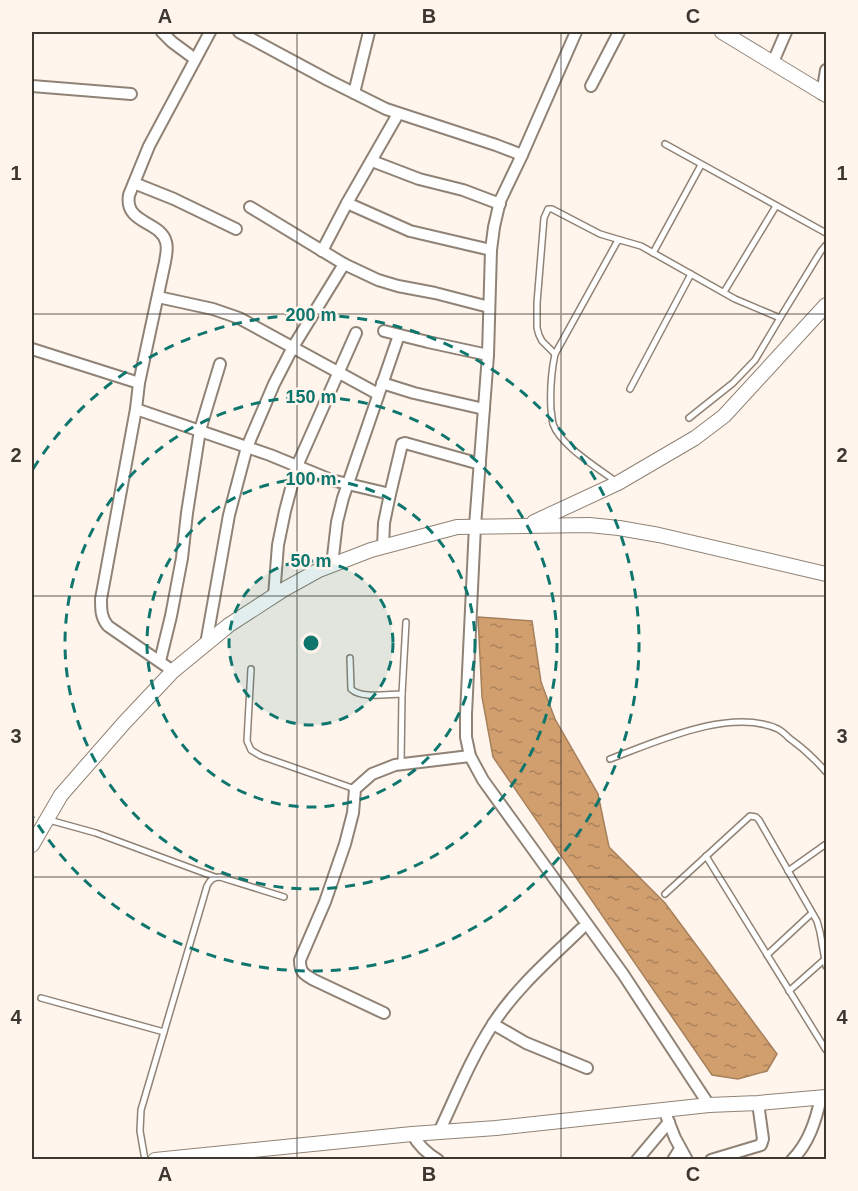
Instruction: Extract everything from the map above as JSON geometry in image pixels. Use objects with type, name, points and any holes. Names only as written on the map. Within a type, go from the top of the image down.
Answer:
[{"type":"street","points":[[162,32],[195,59]]},
{"type":"street","points":[[173,671],[108,626],[100,611],[139,383],[167,248],[162,234],[139,219],[130,208],[128,201],[149,146],[210,32]]},
{"type":"street","points":[[239,32],[398,114],[522,155]]},
{"type":"street","points":[[354,93],[369,32]]},
{"type":"street","points":[[576,32],[500,204],[490,250],[488,355],[475,526],[466,737],[470,756],[483,780],[623,974],[709,1105]]},
{"type":"street","points":[[591,86],[619,32]]},
{"type":"street","points":[[773,62],[786,32]]},
{"type":"street","points":[[727,33],[824,95],[826,70]]},
{"type":"street","points":[[32,86],[131,94]]},
{"type":"street","points":[[322,251],[398,114]]},
{"type":"street","points":[[372,161],[419,179],[463,190],[500,204]]},
{"type":"street","points":[[134,183],[174,199],[236,229]]},
{"type":"street","points":[[347,203],[419,234],[490,250]]},
{"type":"street","points":[[250,207],[344,264],[378,280],[489,307]]},
{"type":"street","points":[[206,644],[229,516],[247,447],[293,347],[344,264]]},
{"type":"street","points":[[158,297],[229,314],[378,394]]},
{"type":"street","points":[[528,525],[618,483],[695,438],[724,416],[826,305]]},
{"type":"street","points":[[384,331],[488,355]]},
{"type":"street","points":[[274,596],[278,545],[297,466],[356,333]]},
{"type":"street","points":[[332,566],[337,522],[348,484],[399,335]]},
{"type":"street","points":[[32,349],[139,383]]},
{"type":"street","points":[[160,661],[182,558],[200,430],[220,364]]},
{"type":"street","points":[[382,383],[484,409]]},
{"type":"street","points":[[136,409],[247,447],[331,480],[390,494]]},
{"type":"street","points":[[383,547],[384,523],[402,444],[480,464]]},
{"type":"street","points":[[32,845],[61,795],[173,671],[229,625],[274,596],[319,570],[383,547],[457,527],[589,525],[660,535],[826,574]]},
{"type":"street","points":[[384,1012],[314,980],[300,969],[300,960],[325,902],[347,836],[353,813],[355,789],[372,774],[401,764],[470,756]]},
{"type":"street","points":[[439,1132],[493,1024],[517,993],[580,929]]},
{"type":"street","points":[[493,1024],[526,1043],[587,1068]]},
{"type":"street","points":[[155,1160],[412,1134],[666,1116],[709,1105],[824,1097],[804,1144],[792,1160]]},
{"type":"street","points":[[718,1158],[761,1145],[764,1139],[758,1103]]},
{"type":"street","points":[[666,1116],[687,1160]]},
{"type":"street","points":[[636,1160],[666,1116]]},
{"type":"street","points":[[412,1134],[419,1146],[438,1160]]},
{"type":"street","points":[[673,1160],[680,1149]]},
{"type":"lane","points":[[665,144],[826,233]]},
{"type":"lane","points":[[653,253],[701,165]]},
{"type":"lane","points":[[724,292],[776,206]]},
{"type":"lane","points":[[555,354],[542,341],[537,328],[544,218],[548,209],[600,234],[640,246],[724,292],[780,318]]},
{"type":"lane","points":[[618,483],[560,436],[553,424],[550,392],[555,354],[620,240]]},
{"type":"lane","points":[[689,418],[733,383],[755,360],[826,245]]},
{"type":"lane","points":[[630,389],[691,274]]},
{"type":"lane","points":[[401,764],[406,622]]},
{"type":"lane","points":[[350,658],[351,689],[354,692],[361,695],[402,694]]},
{"type":"lane","points":[[251,669],[247,741],[251,750],[261,756],[355,789]]},
{"type":"lane","points":[[610,759],[676,734],[713,725],[740,722],[779,730],[810,753],[826,772]]},
{"type":"lane","points":[[664,894],[750,816],[754,816],[759,820],[817,921],[826,966]]},
{"type":"lane","points":[[46,819],[96,833],[215,877],[284,897]]},
{"type":"lane","points":[[789,871],[826,844]]},
{"type":"lane","points":[[706,856],[826,1050]]},
{"type":"lane","points":[[145,1160],[140,1131],[141,1110],[207,886],[215,877]]},
{"type":"lane","points":[[767,955],[812,913]]},
{"type":"lane","points":[[789,991],[825,959]]},
{"type":"lane","points":[[41,998],[164,1032]]},
{"type":"water","points":[[478,617],[532,621],[541,682],[555,719],[598,794],[609,847],[665,903],[777,1054],[767,1071],[738,1079],[712,1075],[493,757],[482,697]]}]
